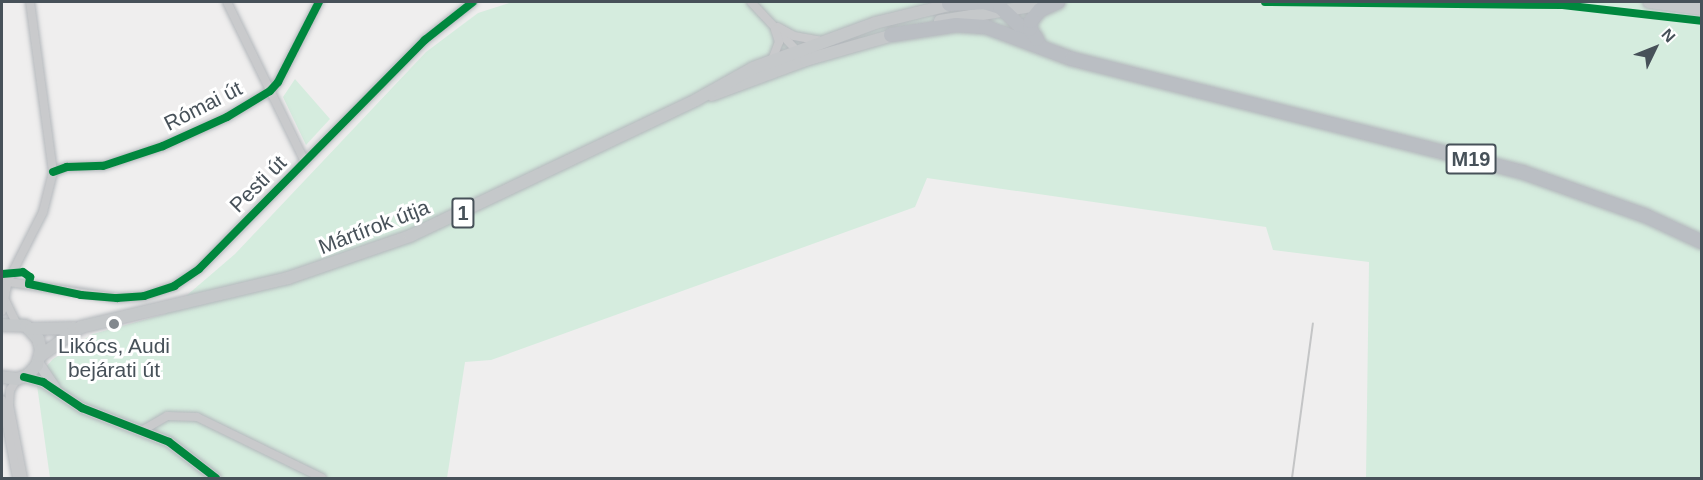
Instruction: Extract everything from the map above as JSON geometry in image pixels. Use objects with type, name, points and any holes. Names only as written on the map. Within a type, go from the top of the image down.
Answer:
[{"type":"highway","points":[[1047,50],[1030,25],[1040,10],[1058,2]]},
{"type":"highway","points":[[956,3],[990,3],[1004,9],[1047,50]]},
{"type":"highway","points":[[891,35],[971,25],[1047,50]]},
{"type":"highway","name":"M19","points":[[1047,50],[1522,172],[1646,216],[1701,242]]},
{"type":"main road","name":"1","points":[[696,100],[727,80],[772,60],[1004,9],[1063,2]]},
{"type":"main road","points":[[1649,2],[1701,9]]},
{"type":"main road","name":"1","points":[[696,100],[802,55],[826,41],[875,23],[956,3]]},
{"type":"main road","name":"Mártírok útja","points":[[16,322],[31,329],[81,327],[266,284],[373,250],[457,215],[696,100]]},
{"type":"main road","points":[[2,325],[16,322]]},
{"type":"main road","name":"Mártírok útja","points":[[21,378],[39,359],[81,327]]},
{"type":"main road","points":[[31,329],[38,339],[39,359]]},
{"type":"main road","points":[[2,377],[21,378]]},
{"type":"street","points":[[2,311],[5,300],[5,281],[44,212],[52,172],[30,2]]},
{"type":"street","points":[[227,2],[305,162]]},
{"type":"street","name":"Római út","points":[[52,172],[67,167],[103,166],[163,146],[227,117],[270,91],[278,82],[319,2]]},
{"type":"street","name":"Pesti út","points":[[5,281],[117,298],[160,292],[199,269],[425,40],[473,2]]},
{"type":"street","points":[[751,2],[802,55]]},
{"type":"street","points":[[770,21],[794,36],[826,41]]},
{"type":"street","points":[[770,21],[779,42],[772,60]]},
{"type":"street","points":[[5,300],[16,322]]},
{"type":"street","points":[[39,359],[59,392]]},
{"type":"street","points":[[23,478],[9,405],[21,378],[36,378],[82,408],[143,430],[184,452],[216,478]]},
{"type":"street","points":[[2,400],[17,478]]},
{"type":"street","points":[[143,430],[167,416],[197,417],[322,478]]},
{"type":"green space","points":[[512,2],[1701,2],[1701,478],[1366,478],[1369,262],[1273,250],[1266,227],[927,178],[915,207],[491,360],[465,362],[447,478],[50,478],[36,378],[53,359],[93,334],[165,314],[235,254],[426,52],[478,13]]},
{"type":"green space","points":[[295,79],[330,119],[306,145],[283,97]]},
{"type":"railway","points":[[1292,478],[1313,323]]},
{"type":"cycle path","points":[[53,172],[67,167],[103,166],[163,146],[227,117],[270,91],[278,82],[319,2]]},
{"type":"cycle path","points":[[2,274],[23,272],[30,277],[29,284],[81,295],[117,298],[144,296],[174,286],[199,269],[425,40],[473,2]]},
{"type":"cycle path","points":[[1265,2],[1562,5],[1702,21]]},
{"type":"cycle path","points":[[24,377],[43,382],[82,408],[169,442],[216,478]]},
{"type":"place","name":"Likócs, Audi bejárati út","points":[[114,324]]}]
